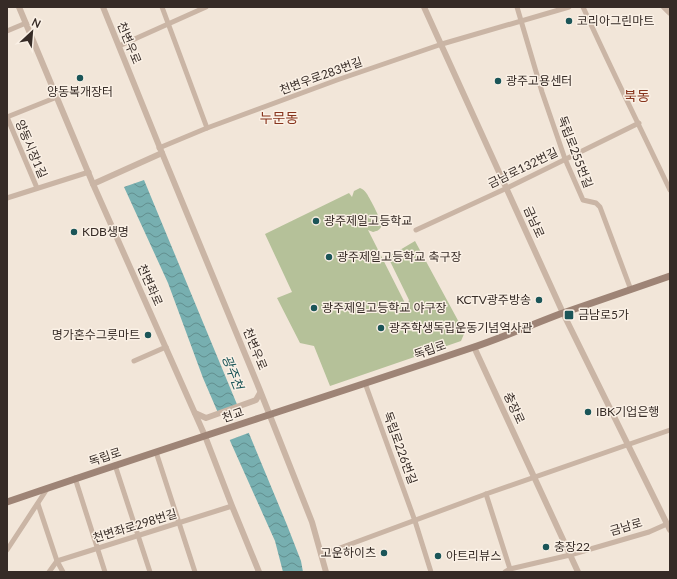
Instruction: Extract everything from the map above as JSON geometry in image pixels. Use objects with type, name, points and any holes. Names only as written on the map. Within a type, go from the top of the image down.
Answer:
[{"type":"main road","name":"독립로","points":[[266,415],[474,347],[563,313],[670,276]]},
{"type":"main road","name":"천교","points":[[208,435],[266,415]]},
{"type":"main road","name":"독립로","points":[[7,502],[114,465],[208,435]]},
{"type":"street","name":"천변좌로","points":[[19,7],[93,184],[195,413],[208,435],[232,506],[259,572]]},
{"type":"street","name":"천변우로","points":[[103,7],[260,392],[266,415],[312,522],[326,572]]},
{"type":"street","points":[[162,7],[207,128]]},
{"type":"street","points":[[119,46],[206,7]]},
{"type":"street","name":"금남로","points":[[424,7],[563,313],[626,444],[670,530]]},
{"type":"street","name":"독립로255번길","points":[[517,7],[542,92],[565,159],[583,200],[596,203],[600,207],[631,290]]},
{"type":"street","name":"천변우로283번길","points":[[161,151],[207,128],[337,80],[442,44],[569,7]]},
{"type":"street","points":[[583,7],[670,190]]},
{"type":"street","points":[[664,7],[670,13]]},
{"type":"street","points":[[7,31],[26,23]]},
{"type":"street","points":[[7,117],[57,97]]},
{"type":"street","name":"양동시장1길","points":[[7,117],[37,188]]},
{"type":"street","name":"금남로132번길","points":[[416,230],[506,188],[638,123]]},
{"type":"street","points":[[93,184],[161,151]]},
{"type":"street","points":[[7,198],[89,172]]},
{"type":"street","points":[[134,361],[166,347]]},
{"type":"street","name":"충장로","points":[[474,347],[578,572]]},
{"type":"street","name":"독립로226번길","points":[[366,383],[415,521],[431,572]]},
{"type":"street","points":[[195,413],[206,418],[256,400],[260,392]]},
{"type":"street","points":[[321,555],[458,504],[626,444],[670,430]]},
{"type":"street","points":[[156,452],[195,572]]},
{"type":"street","points":[[114,465],[150,572]]},
{"type":"street","points":[[75,478],[105,572]]},
{"type":"street","points":[[7,550],[48,488]]},
{"type":"street","points":[[486,494],[508,570],[570,555]]},
{"type":"street","points":[[38,504],[57,561],[63,572]]},
{"type":"street","name":"천변좌로298번길","points":[[57,561],[232,506]]},
{"type":"street","name":"금남로","points":[[570,555],[649,532],[667,524]]},
{"type":"street","points":[[49,572],[57,561]]},
{"type":"green space","points":[[360,188],[365,191],[369,197],[381,224],[381,227],[377,231],[373,232],[368,230],[407,307],[409,300],[388,257],[415,241],[464,334],[461,341],[330,386],[314,346],[300,343],[277,298],[292,292],[265,234],[349,193],[352,197],[354,191]]},
{"type":"water","points":[[144,180],[287,525],[301,561],[303,572],[283,572],[275,541],[203,378],[168,283],[124,187]]},
{"type":"pier","points":[[239,405],[251,432],[227,441],[216,413]]},
{"type":"place","name":"코리아그린마트","points":[[569,21]]},
{"type":"place","name":"양동복개장터","points":[[80,78]]},
{"type":"place","name":"광주고용센터","points":[[498,81]]},
{"type":"place","name":"광주제일고등학교","points":[[316,221]]},
{"type":"place","name":"KDB생명","points":[[74,232]]},
{"type":"place","name":"광주제일고등학교 축구장","points":[[329,257]]},
{"type":"place","name":"KCTV광주방송","points":[[539,300]]},
{"type":"place","name":"광주제일고등학교 야구장","points":[[314,308]]},
{"type":"place","name":"금남로5가","points":[[569,315]]},
{"type":"place","name":"광주학생독립운동기념역사관","points":[[381,328]]},
{"type":"place","name":"명가혼수그릇마트","points":[[148,335]]},
{"type":"place","name":"IBK기업은행","points":[[588,412]]},
{"type":"place","name":"충장22","points":[[546,547]]},
{"type":"place","name":"고운하이츠","points":[[384,553]]},
{"type":"place","name":"아트리뷰스","points":[[438,556]]},
{"type":"district","name":"북동","points":[[637,96]]},
{"type":"district","name":"누문동","points":[[279,118]]},
{"type":"water label","name":"광주천","points":[[233,372]]}]
